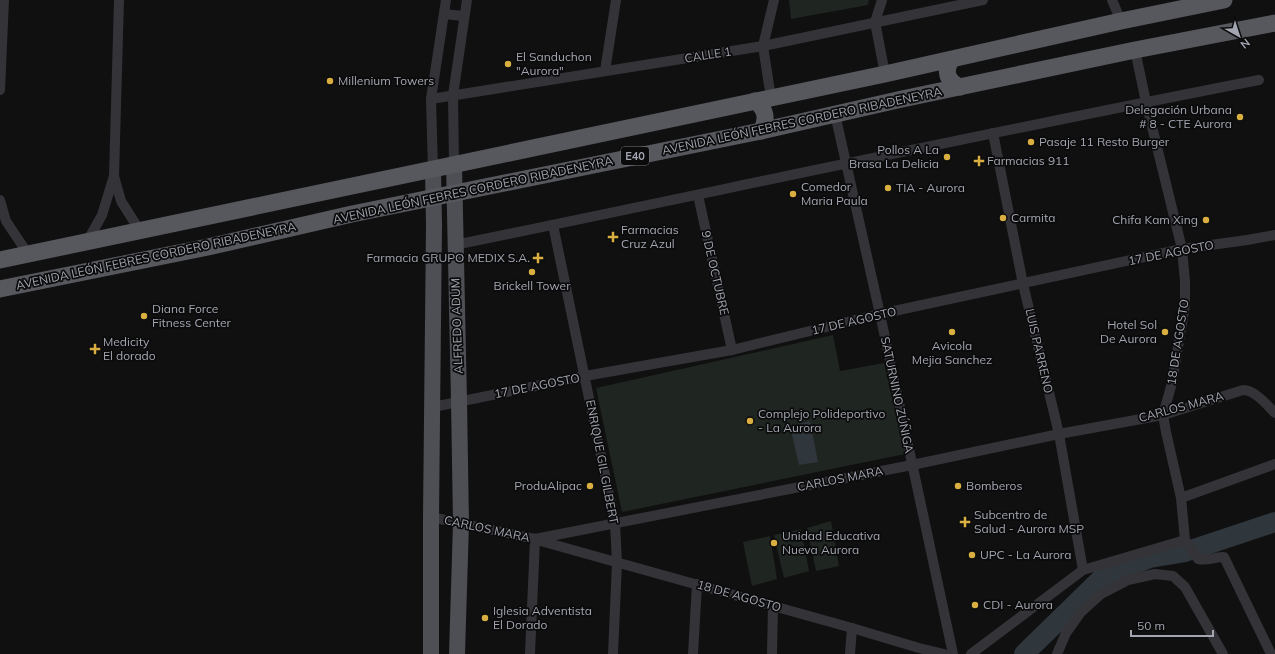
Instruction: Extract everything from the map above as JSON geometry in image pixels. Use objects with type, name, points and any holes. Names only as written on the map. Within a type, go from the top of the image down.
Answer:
[{"type":"highway","name":"E40","points":[[0,260],[763,100],[951,60],[1120,21],[1224,0]]},
{"type":"highway","name":"AVENIDA LEÓN FEBRES CORDERO RIBADENEYRA","points":[[0,289],[208,247],[352,214],[761,131],[902,99],[1135,50],[1273,23]]},
{"type":"highway","points":[[951,60],[947,72],[949,79],[960,87]]},
{"type":"highway","points":[[892,72],[905,74],[909,80],[910,87],[907,94],[902,99]]},
{"type":"highway","points":[[808,90],[804,102],[806,114],[810,119]]},
{"type":"highway","points":[[761,131],[765,125],[766,118],[765,112],[761,106],[763,100]]},
{"type":"main road","name":"ALFREDO ADUM","points":[[454,165],[461,523],[457,654]]},
{"type":"main road","name":"ALFREDO ADUM","points":[[431,654],[433,169]]},
{"type":"street","points":[[0,90],[4,0]]},
{"type":"street","points":[[87,242],[102,215],[114,176],[119,0]]},
{"type":"street","name":"ALFREDO ADUM","points":[[433,169],[431,99],[446,0]]},
{"type":"street","name":"ALFREDO ADUM","points":[[454,165],[453,95],[467,0]]},
{"type":"street","points":[[605,71],[616,0]]},
{"type":"street","points":[[763,100],[763,46],[774,0]]},
{"type":"street","points":[[882,0],[875,22],[892,72]]},
{"type":"street","name":"CALLE 1","points":[[431,99],[763,46],[983,0]]},
{"type":"street","points":[[1112,0],[1120,21]]},
{"type":"street","points":[[444,14],[464,16]]},
{"type":"street","name":"18 DE AGOSTO","points":[[1135,50],[1146,102],[1182,249],[1186,305],[1172,384],[1163,414],[1181,498],[1185,540]]},
{"type":"street","points":[[455,245],[698,196],[993,133],[1259,80]]},
{"type":"street","name":"SATURNINO ZÚÑIGA","points":[[835,114],[880,314],[953,654]]},
{"type":"street","name":"LUIS PARRENO","points":[[993,133],[1023,284],[1059,434],[1082,570]]},
{"type":"street","points":[[114,176],[121,201],[140,231]]},
{"type":"street","name":"9 DE OCTUBRE","points":[[698,196],[732,350]]},
{"type":"street","points":[[0,200],[6,221],[28,254]]},
{"type":"street","name":"ENRIQUE GIL GILBERT","points":[[553,225],[616,523],[617,563],[613,654]]},
{"type":"street","name":"17 DE AGOSTO","points":[[433,407],[585,376],[732,350],[880,314],[1182,249],[1275,235]]},
{"type":"street","name":"CARLOS MARA","points":[[431,517],[535,539],[1163,414],[1243,390],[1252,392],[1275,413]]},
{"type":"street","points":[[1181,498],[1275,464]]},
{"type":"street","points":[[530,654],[535,539]]},
{"type":"street","name":"18 DE AGOSTO","points":[[535,539],[944,654]]},
{"type":"street","points":[[971,654],[1082,570],[1185,540],[1198,559],[1204,561],[1215,557],[1224,557],[1271,654]]},
{"type":"street","points":[[1057,654],[1066,633],[1081,612],[1101,594],[1128,580],[1155,574],[1173,576],[1185,586],[1224,654]]},
{"type":"street","points":[[694,654],[696,584]]},
{"type":"street","points":[[772,654],[773,606]]},
{"type":"street","points":[[850,654],[852,628]]},
{"type":"shaded area","points":[[789,0],[869,0],[868,5],[791,19]]},
{"type":"shaded area","name":"Complejo Polideportivo - La Aurora","points":[[833,335],[840,371],[884,363],[905,454],[622,512],[596,388]]},
{"type":"shaded area","points":[[810,421],[818,462],[799,465],[790,426]]},
{"type":"shaded area","points":[[831,521],[839,566],[816,571],[807,528]]},
{"type":"shaded area","points":[[801,529],[809,571],[784,578],[774,535]]},
{"type":"shaded area","points":[[770,536],[777,579],[752,586],[743,542]]},
{"type":"waterway","points":[[1194,549],[1275,522]]},
{"type":"waterway","points":[[1024,654],[1103,577],[1150,558],[1186,552]]},
{"type":"place","name":"El Sanduchon \"Aurora\"","points":[[508,64]]},
{"type":"place","name":"Millenium Towers","points":[[330,81]]},
{"type":"place","name":"Delegación Urbana # 8 - CTE Aurora","points":[[1240,117]]},
{"type":"place","name":"Pasaje 11 Resto Burger","points":[[1031,142]]},
{"type":"place","name":"Pollos A La Brasa La Delicia","points":[[947,157]]},
{"type":"place","name":"Farmacias 911","points":[[979,161]]},
{"type":"place","name":"TIA - Aurora","points":[[888,188]]},
{"type":"place","name":"Comedor Maria Paula","points":[[793,194]]},
{"type":"place","name":"Carmita","points":[[1003,218]]},
{"type":"place","name":"Chifa Kam Xing","points":[[1206,220]]},
{"type":"place","name":"Farmacias Cruz Azul","points":[[613,237]]},
{"type":"place","name":"Farmacia GRUPO MEDIX S.A.","points":[[538,258]]},
{"type":"place","name":"Brickell Tower","points":[[532,272]]},
{"type":"place","name":"Diana Force Fitness Center","points":[[144,316]]},
{"type":"place","name":"Avicola Mejia Sanchez","points":[[952,332]]},
{"type":"place","name":"Hotel Sol De Aurora","points":[[1165,332]]},
{"type":"place","name":"Medicity El dorado","points":[[95,349]]},
{"type":"place","name":"Complejo Polideportivo - La Aurora","points":[[750,421]]},
{"type":"place","name":"ProduAlipac","points":[[590,486]]},
{"type":"place","name":"Bomberos","points":[[958,486]]},
{"type":"place","name":"Subcentro de Salud - Aurora MSP","points":[[965,522]]},
{"type":"place","name":"Unidad Educativa Nueva Aurora","points":[[774,543]]},
{"type":"place","name":"UPC - La Aurora","points":[[972,555]]},
{"type":"place","name":"CDI - Aurora","points":[[975,605]]},
{"type":"place","name":"Iglesia Adventista El Dorado","points":[[485,618]]}]
